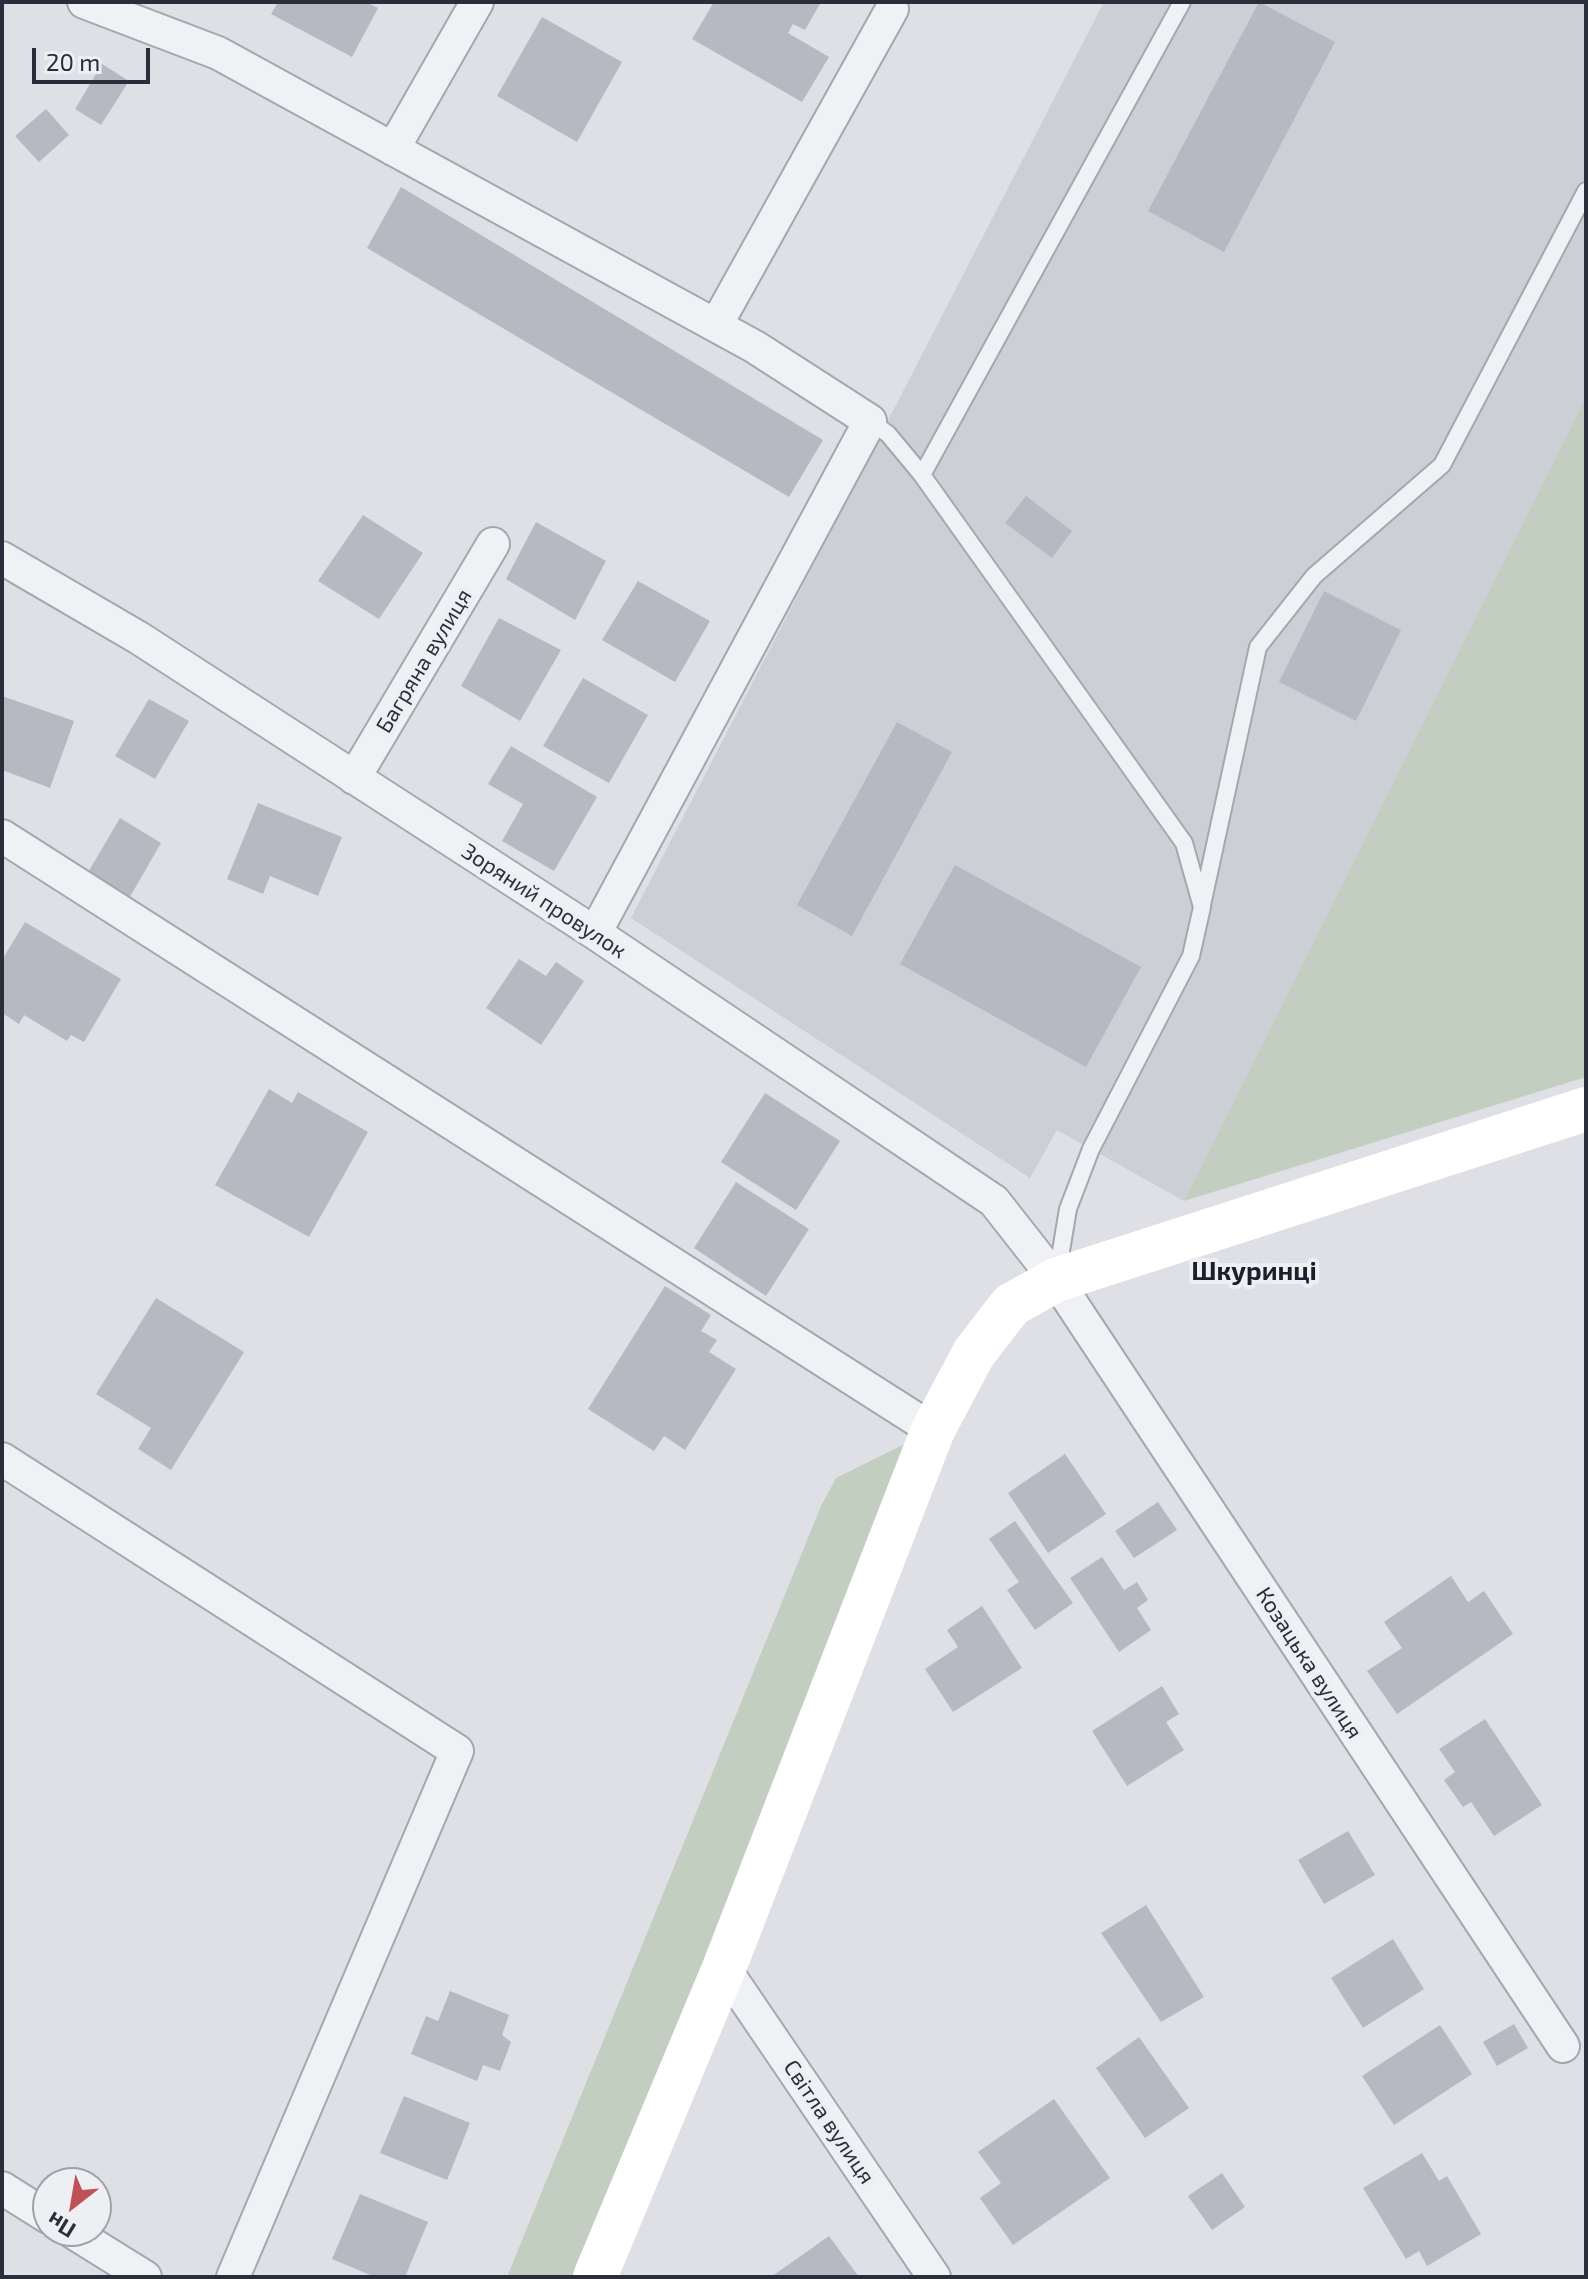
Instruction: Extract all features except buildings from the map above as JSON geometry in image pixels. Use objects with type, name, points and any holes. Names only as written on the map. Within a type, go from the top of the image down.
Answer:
[{"type":"street","points":[[84,2],[218,53],[716,325],[870,421],[595,933]]},
{"type":"street","points":[[393,149],[477,2]]},
{"type":"street","points":[[716,325],[892,9]]},
{"type":"street","name":"Багряна вулиця","points":[[354,778],[493,544]]},
{"type":"street","name":"Зоряний провулок","points":[[2,558],[139,638],[595,933],[994,1201],[1056,1280]]},
{"type":"street","points":[[2,836],[933,1430]]},
{"type":"street","points":[[595,2277],[724,1968],[933,1430],[974,1353],[1011,1305],[1056,1280],[1586,1109]]},
{"type":"street","name":"Козацька вулиця","points":[[1056,1280],[1563,2046]]},
{"type":"street","points":[[2,1459],[457,1751],[233,2277]]},
{"type":"street","name":"Світла вулиця","points":[[724,1968],[934,2277]]},
{"type":"street","points":[[2,2188],[32,2207]]},
{"type":"street","points":[[97,2247],[145,2277]]},
{"type":"lane","points":[[922,475],[1182,2]]},
{"type":"lane","points":[[1056,1280],[1068,1209],[1091,1149],[1191,956],[1258,647],[1314,576],[1442,465],[1586,191]]},
{"type":"lane","points":[[870,421],[888,434],[922,475],[1184,843],[1202,907]]},
{"type":"shaded area","points":[[1104,2],[1586,2],[1586,397],[1184,1201],[1057,1130],[1030,1178],[631,918]]},
{"type":"green space","points":[[1586,397],[1586,1077],[1184,1201]]},
{"type":"green space","points":[[933,1430],[595,2277],[507,2277],[821,1506],[836,1478]]},
{"type":"district","name":"Шкуринці","points":[[1254,1271]]}]
